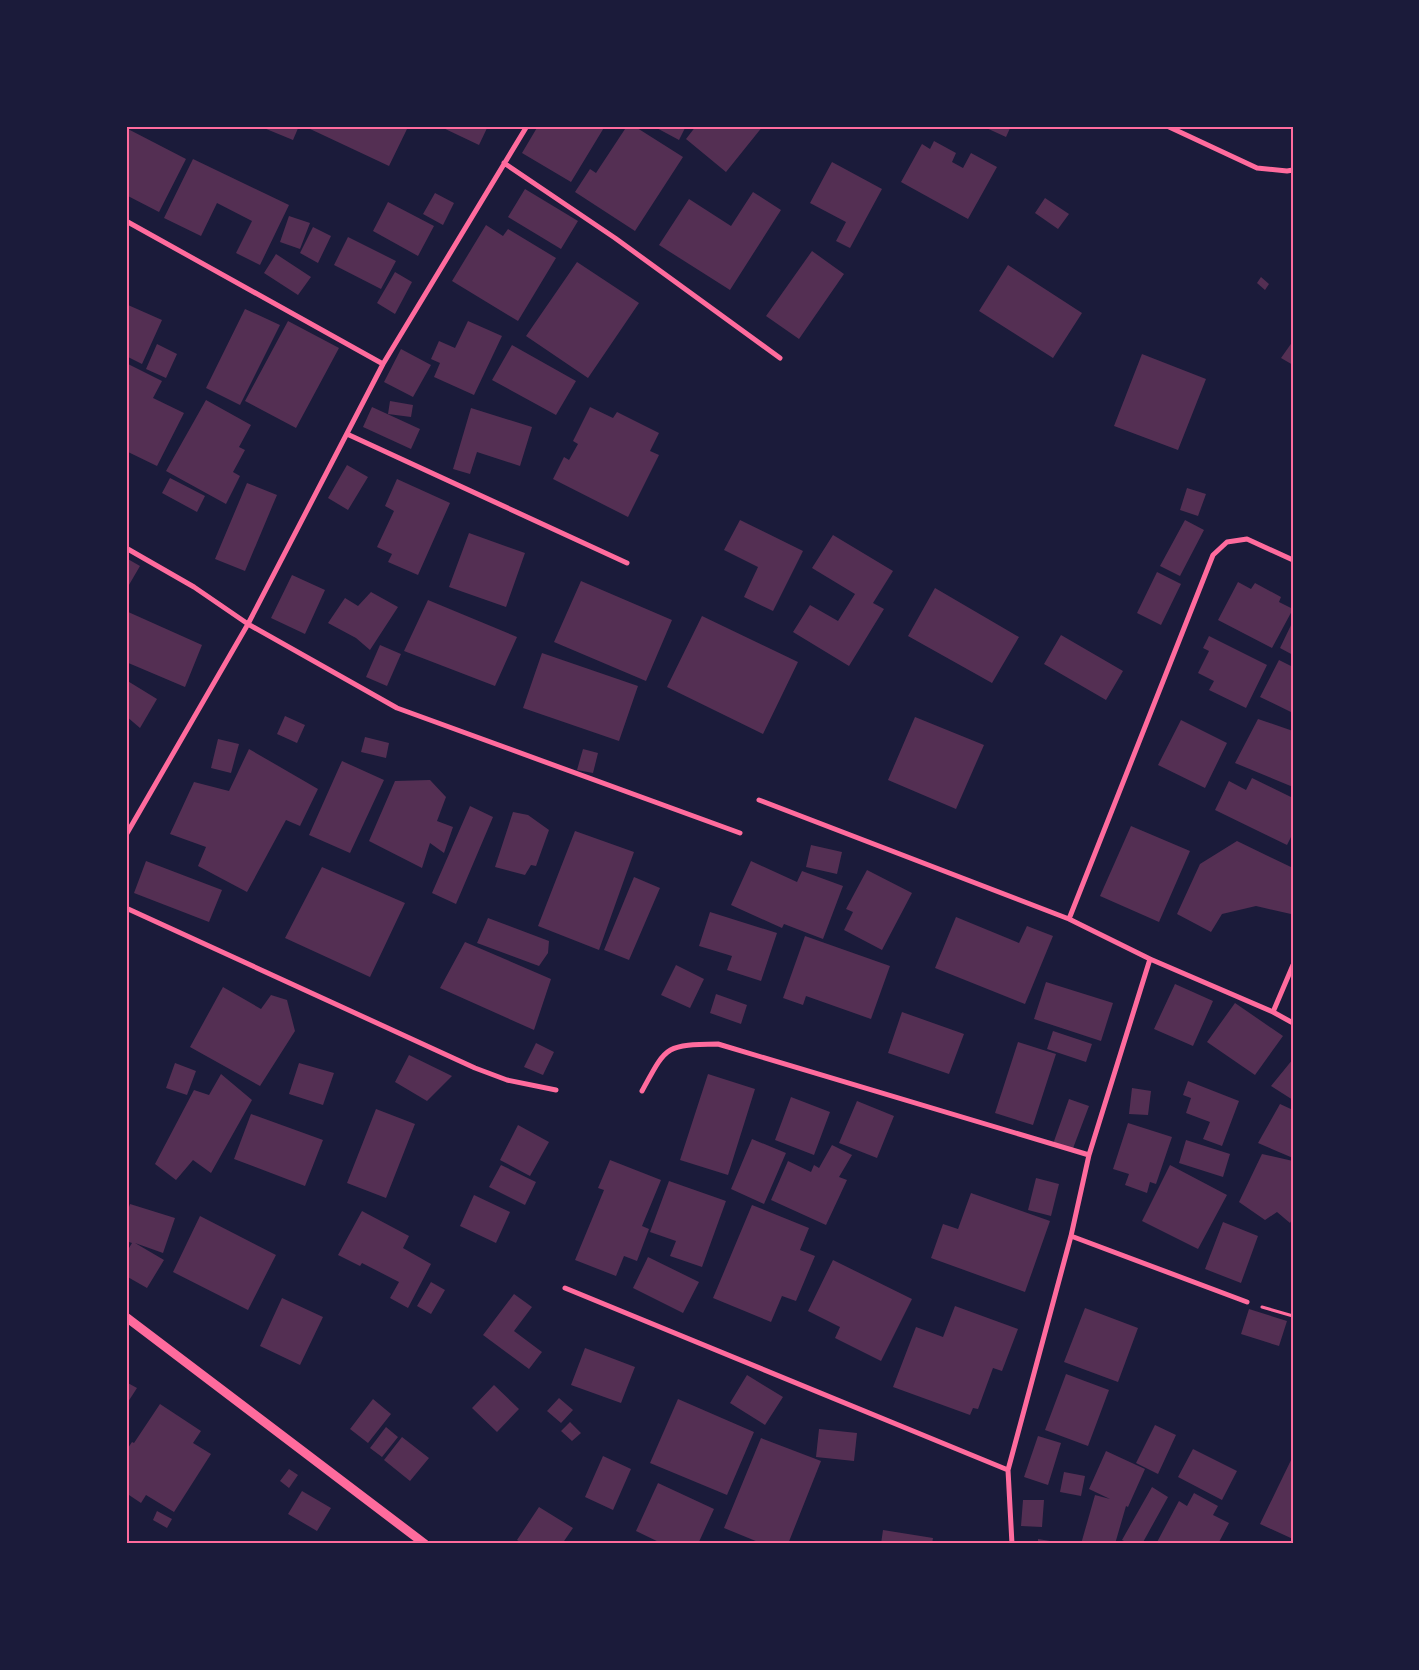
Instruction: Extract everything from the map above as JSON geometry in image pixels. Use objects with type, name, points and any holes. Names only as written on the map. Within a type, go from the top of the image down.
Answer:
[{"type":"street","points":[[126,835],[248,624],[383,364],[527,126]]},
{"type":"street","points":[[1167,126],[1257,168],[1293,170]]},
{"type":"street","points":[[504,163],[615,238],[780,358]]},
{"type":"street","points":[[126,221],[383,364]]},
{"type":"street","points":[[347,434],[627,563]]},
{"type":"street","points":[[1068,919],[1213,555],[1227,542],[1246,539],[1293,560]]},
{"type":"street","points":[[126,548],[194,588],[248,624],[396,708],[740,833]]},
{"type":"street","points":[[759,800],[1068,919],[1150,959],[1273,1012],[1293,1023]]},
{"type":"street","points":[[126,908],[475,1068],[507,1080],[556,1090]]},
{"type":"street","points":[[1012,1544],[1008,1470],[1071,1236],[1089,1154],[1150,959]]},
{"type":"street","points":[[1273,1012],[1293,965]]},
{"type":"street","points":[[642,1091],[660,1058],[671,1049],[683,1045],[718,1044],[1089,1154]]},
{"type":"street","points":[[1071,1236],[1246,1302]]},
{"type":"street","points":[[566,1288],[1008,1470]]},
{"type":"street","points":[[126,1317],[424,1544]]},
{"type":"path","points":[[1246,1302],[1293,1316]]},
{"type":"building","points":[[259,126],[299,126],[293,140]]},
{"type":"building","points":[[308,126],[401,126],[407,129],[389,166],[308,128]]},
{"type":"building","points":[[439,126],[488,126],[479,145]]},
{"type":"building","points":[[538,126],[605,126],[571,182],[522,153]]},
{"type":"building","points":[[627,126],[634,126],[683,157],[635,231],[575,192],[590,169],[596,173]]},
{"type":"building","points":[[653,126],[686,126],[679,140]]},
{"type":"building","points":[[696,126],[763,126],[726,172],[686,139]]},
{"type":"building","points":[[982,126],[1011,126],[1006,137]]},
{"type":"building","points":[[126,128],[186,159],[159,212],[126,195]]},
{"type":"building","points":[[934,141],[956,153],[952,162],[963,168],[971,153],[997,167],[968,219],[901,182],[922,144],[930,149]]},
{"type":"building","points":[[193,159],[289,205],[260,265],[236,253],[252,221],[217,203],[201,236],[164,218]]},
{"type":"building","points":[[832,162],[882,189],[850,248],[836,241],[846,222],[810,203]]},
{"type":"building","points":[[525,189],[578,221],[561,249],[508,217]]},
{"type":"building","points":[[753,192],[781,210],[730,290],[659,245],[689,199],[731,226]]},
{"type":"building","points":[[435,193],[454,203],[443,225],[423,214]]},
{"type":"building","points":[[1045,198],[1069,214],[1058,229],[1035,213]]},
{"type":"building","points":[[388,202],[434,226],[418,256],[373,231]]},
{"type":"building","points":[[289,216],[310,223],[300,249],[280,242]]},
{"type":"building","points":[[486,225],[503,236],[508,229],[556,258],[518,321],[452,281]]},
{"type":"building","points":[[313,227],[331,236],[318,263],[300,253]]},
{"type":"building","points":[[348,237],[396,261],[381,289],[334,265]]},
{"type":"building","points":[[812,251],[844,274],[799,339],[766,316]]},
{"type":"building","points":[[276,254],[311,277],[298,295],[264,273]]},
{"type":"building","points":[[577,262],[639,303],[588,378],[526,336]]},
{"type":"building","points":[[1008,265],[1082,313],[1053,358],[979,311]]},
{"type":"building","points":[[395,272],[412,282],[395,314],[377,303]]},
{"type":"building","points":[[1261,277],[1269,284],[1265,290],[1257,283]]},
{"type":"building","points":[[128,305],[162,320],[142,364],[126,356],[126,308]]},
{"type":"building","points":[[245,309],[280,325],[240,405],[206,388]]},
{"type":"building","points":[[288,321],[339,348],[296,428],[245,401]]},
{"type":"building","points":[[468,321],[502,336],[474,395],[434,377],[440,363],[431,359],[439,341],[455,348]]},
{"type":"building","points":[[1293,341],[1293,365],[1281,358]]},
{"type":"building","points":[[157,344],[177,354],[166,378],[146,369]]},
{"type":"building","points":[[512,345],[576,381],[556,415],[492,380]]},
{"type":"building","points":[[401,349],[431,365],[413,397],[384,382]]},
{"type":"building","points":[[1142,354],[1206,379],[1178,450],[1114,426]]},
{"type":"building","points":[[126,363],[162,381],[153,398],[184,413],[157,466],[126,451]]},
{"type":"building","points":[[206,400],[251,425],[239,447],[245,450],[233,472],[240,476],[226,504],[166,471]]},
{"type":"building","points":[[390,401],[413,405],[411,417],[388,414]]},
{"type":"building","points":[[372,407],[420,429],[411,449],[363,427]]},
{"type":"building","points":[[590,407],[613,418],[617,412],[659,433],[650,451],[659,455],[628,517],[553,479],[564,457],[569,460],[578,444],[573,441]]},
{"type":"building","points":[[471,408],[532,427],[520,466],[477,452],[470,474],[453,469]]},
{"type":"building","points":[[347,465],[368,477],[348,510],[328,498]]},
{"type":"building","points":[[170,478],[205,496],[197,512],[162,493]]},
{"type":"building","points":[[397,479],[450,503],[418,575],[388,562],[392,554],[377,547],[394,511],[385,506]]},
{"type":"building","points":[[247,483],[277,495],[245,571],[215,559]]},
{"type":"building","points":[[1187,488],[1206,494],[1198,516],[1180,510]]},
{"type":"building","points":[[740,520],[803,551],[773,611],[744,597],[758,567],[724,550]]},
{"type":"building","points":[[1185,520],[1204,530],[1180,576],[1160,566]]},
{"type":"building","points":[[469,533],[525,553],[506,607],[449,587]]},
{"type":"building","points":[[833,535],[893,571],[873,603],[884,609],[849,666],[793,632],[810,605],[838,621],[855,594],[812,568]]},
{"type":"building","points":[[126,558],[140,566],[126,590]]},
{"type":"building","points":[[1157,572],[1181,584],[1161,625],[1137,613]]},
{"type":"building","points":[[292,575],[325,590],[305,634],[271,618]]},
{"type":"building","points":[[581,581],[672,620],[646,681],[554,642]]},
{"type":"building","points":[[1238,582],[1251,589],[1255,583],[1281,597],[1279,602],[1293,609],[1272,648],[1218,620]]},
{"type":"building","points":[[935,588],[1019,637],[992,683],[908,636]]},
{"type":"building","points":[[371,592],[398,607],[370,650],[356,638],[328,623],[345,598],[358,606]]},
{"type":"building","points":[[428,600],[517,637],[495,686],[404,651]]},
{"type":"building","points":[[126,611],[202,645],[185,687],[126,662]]},
{"type":"building","points":[[702,616],[798,662],[763,734],[667,687]]},
{"type":"building","points":[[1293,621],[1293,655],[1280,648]]},
{"type":"building","points":[[1061,635],[1123,671],[1106,700],[1044,664]]},
{"type":"building","points":[[1209,636],[1267,665],[1246,708],[1209,690],[1214,681],[1198,673],[1209,651],[1203,648]]},
{"type":"building","points":[[380,645],[401,654],[387,686],[366,677]]},
{"type":"building","points":[[542,653],[638,686],[619,741],[523,708]]},
{"type":"building","points":[[1279,660],[1293,667],[1293,713],[1260,697]]},
{"type":"building","points":[[126,680],[157,699],[140,728],[126,716]]},
{"type":"building","points":[[285,716],[305,725],[297,743],[277,734]]},
{"type":"building","points":[[915,717],[984,745],[956,809],[888,780]]},
{"type":"building","points":[[1258,719],[1293,731],[1293,787],[1235,763]]},
{"type":"building","points":[[1181,720],[1227,743],[1205,788],[1158,765]]},
{"type":"building","points":[[365,737],[389,743],[386,758],[361,752]]},
{"type":"building","points":[[218,739],[239,744],[231,773],[211,768]]},
{"type":"building","points":[[249,749],[318,789],[300,826],[286,820],[247,892],[198,866],[206,847],[170,834],[194,782],[229,791]]},
{"type":"building","points":[[583,749],[598,753],[593,773],[577,770]]},
{"type":"building","points":[[342,761],[384,780],[350,853],[309,835]]},
{"type":"building","points":[[1252,778],[1293,798],[1293,833],[1287,845],[1215,810],[1229,781],[1246,790]]},
{"type":"building","points":[[430,780],[446,797],[437,821],[453,827],[444,853],[430,843],[422,868],[369,841],[395,781]]},
{"type":"building","points":[[470,806],[493,817],[456,904],[432,893]]},
{"type":"building","points":[[513,812],[528,815],[549,830],[536,866],[531,865],[525,875],[495,867]]},
{"type":"building","points":[[1131,826],[1190,851],[1159,922],[1100,896]]},
{"type":"building","points":[[575,831],[634,852],[599,950],[538,926]]},
{"type":"building","points":[[1237,841],[1293,868],[1293,911],[1291,914],[1256,906],[1222,914],[1211,932],[1177,914],[1200,864]]},
{"type":"building","points":[[811,845],[842,852],[837,874],[806,867]]},
{"type":"building","points":[[146,861],[222,890],[209,922],[134,893]]},
{"type":"building","points":[[751,861],[797,882],[802,871],[843,886],[823,939],[784,924],[782,928],[731,905]]},
{"type":"building","points":[[322,867],[405,903],[370,977],[285,938]]},
{"type":"building","points":[[867,870],[912,893],[882,950],[844,930],[853,912],[846,909]]},
{"type":"building","points":[[634,877],[660,888],[629,960],[604,950]]},
{"type":"building","points":[[710,912],[777,933],[761,981],[727,970],[732,956],[699,946]]},
{"type":"building","points":[[956,917],[1019,943],[1027,926],[1053,936],[1025,1004],[935,968]]},
{"type":"building","points":[[488,918],[549,941],[548,953],[539,966],[477,943]]},
{"type":"building","points":[[805,936],[890,966],[871,1019],[806,996],[803,1005],[783,998]]},
{"type":"building","points":[[465,942],[551,979],[534,1030],[440,988]]},
{"type":"building","points":[[676,965],[704,979],[690,1008],[661,995]]},
{"type":"building","points":[[1046,982],[1113,1003],[1101,1041],[1034,1019]]},
{"type":"building","points":[[1175,984],[1213,1001],[1193,1046],[1154,1029]]},
{"type":"building","points":[[223,987],[261,1009],[271,995],[287,1000],[295,1031],[260,1086],[190,1047]]},
{"type":"building","points":[[716,994],[747,1005],[741,1024],[710,1013]]},
{"type":"building","points":[[1235,1003],[1283,1036],[1255,1075],[1207,1042]]},
{"type":"building","points":[[902,1012],[964,1034],[949,1074],[888,1053]]},
{"type":"building","points":[[1053,1031],[1092,1044],[1086,1062],[1047,1049]]},
{"type":"building","points":[[1018,1042],[1056,1054],[1033,1125],[995,1113]]},
{"type":"building","points":[[536,1043],[554,1052],[543,1075],[524,1067]]},
{"type":"building","points":[[409,1055],[452,1076],[427,1101],[395,1082]]},
{"type":"building","points":[[1293,1059],[1293,1100],[1271,1086]]},
{"type":"building","points":[[175,1063],[196,1071],[187,1095],[166,1088]]},
{"type":"building","points":[[299,1063],[334,1073],[323,1105],[289,1094]]},
{"type":"building","points":[[221,1074],[252,1100],[211,1173],[193,1160],[176,1180],[155,1164],[194,1090],[209,1095]]},
{"type":"building","points":[[708,1074],[755,1089],[728,1175],[680,1160]]},
{"type":"building","points":[[1188,1081],[1239,1101],[1222,1146],[1203,1139],[1210,1122],[1186,1113],[1191,1098],[1183,1095]]},
{"type":"building","points":[[1132,1088],[1151,1091],[1148,1115],[1129,1114]]},
{"type":"building","points":[[791,1097],[830,1112],[814,1155],[775,1140]]},
{"type":"building","points":[[1069,1099],[1089,1106],[1072,1151],[1053,1144]]},
{"type":"building","points":[[857,1101],[894,1116],[877,1158],[839,1143]]},
{"type":"building","points":[[1280,1104],[1293,1110],[1293,1158],[1258,1143]]},
{"type":"building","points":[[376,1109],[415,1124],[386,1198],[347,1183]]},
{"type":"building","points":[[251,1114],[323,1140],[305,1186],[234,1159]]},
{"type":"building","points":[[1128,1123],[1172,1137],[1156,1184],[1150,1182],[1147,1193],[1125,1185],[1129,1174],[1113,1169]]},
{"type":"building","points":[[518,1125],[549,1142],[530,1176],[500,1160]]},
{"type":"building","points":[[752,1139],[786,1153],[764,1204],[731,1189]]},
{"type":"building","points":[[1186,1140],[1230,1154],[1223,1177],[1179,1163]]},
{"type":"building","points":[[832,1145],[852,1155],[839,1177],[847,1180],[826,1225],[771,1200],[788,1161],[811,1172],[814,1165],[819,1168]]},
{"type":"building","points":[[1262,1154],[1293,1161],[1293,1218],[1290,1223],[1277,1212],[1265,1220],[1239,1202]]},
{"type":"building","points":[[610,1160],[661,1180],[642,1226],[649,1229],[637,1261],[624,1256],[616,1276],[575,1260],[604,1190],[598,1188]]},
{"type":"building","points":[[501,1165],[536,1182],[525,1205],[489,1187]]},
{"type":"building","points":[[1170,1165],[1227,1195],[1198,1249],[1142,1221]]},
{"type":"building","points":[[1036,1178],[1059,1184],[1051,1216],[1028,1210]]},
{"type":"building","points":[[669,1181],[726,1201],[702,1267],[670,1256],[676,1241],[650,1232]]},
{"type":"building","points":[[971,1193],[1050,1221],[1025,1292],[931,1258],[943,1224],[958,1229]]},
{"type":"building","points":[[474,1195],[510,1212],[496,1243],[460,1226]]},
{"type":"building","points":[[130,1204],[175,1218],[163,1253],[135,1243],[164,1260],[147,1288],[126,1276],[126,1253],[132,1243],[126,1241],[126,1216]]},
{"type":"building","points":[[752,1205],[809,1228],[800,1250],[815,1256],[796,1301],[782,1296],[771,1322],[713,1298]]},
{"type":"building","points":[[362,1211],[409,1236],[403,1248],[431,1264],[408,1308],[390,1298],[399,1282],[362,1263],[360,1266],[338,1255]]},
{"type":"building","points":[[200,1216],[276,1255],[248,1310],[173,1272]]},
{"type":"building","points":[[1223,1222],[1258,1236],[1241,1283],[1205,1269]]},
{"type":"building","points":[[648,1257],[699,1282],[683,1313],[633,1288]]},
{"type":"building","points":[[833,1260],[912,1299],[881,1361],[835,1338],[840,1327],[808,1311]]},
{"type":"building","points":[[431,1282],[445,1290],[431,1314],[417,1306]]},
{"type":"building","points":[[514,1294],[532,1307],[514,1331],[542,1352],[529,1369],[483,1335]]},
{"type":"building","points":[[282,1298],[323,1317],[300,1365],[260,1346]]},
{"type":"building","points":[[955,1306],[1018,1329],[1002,1371],[993,1368],[978,1409],[973,1408],[970,1415],[893,1387],[916,1327],[943,1337]]},
{"type":"building","points":[[1085,1308],[1138,1328],[1118,1382],[1064,1362]]},
{"type":"building","points":[[1249,1309],[1287,1321],[1279,1346],[1241,1334]]},
{"type":"building","points":[[585,1348],[635,1367],[621,1403],[571,1385]]},
{"type":"building","points":[[1066,1374],[1109,1390],[1088,1446],[1045,1430]]},
{"type":"building","points":[[747,1375],[783,1397],[765,1425],[730,1403]]},
{"type":"building","points":[[126,1382],[137,1388],[126,1405]]},
{"type":"building","points":[[494,1385],[519,1409],[497,1432],[472,1408]]},
{"type":"building","points":[[559,1398],[573,1410],[561,1423],[547,1411]]},
{"type":"building","points":[[373,1399],[391,1414],[368,1443],[350,1429]]},
{"type":"building","points":[[678,1399],[754,1432],[727,1495],[650,1463]]},
{"type":"building","points":[[160,1404],[201,1431],[193,1443],[211,1454],[174,1512],[146,1495],[141,1503],[126,1493],[126,1451],[132,1442],[134,1443]]},
{"type":"building","points":[[570,1422],[581,1433],[572,1441],[561,1431]]},
{"type":"building","points":[[1155,1425],[1176,1435],[1158,1474],[1136,1463]]},
{"type":"building","points":[[386,1427],[398,1437],[382,1457],[370,1448]]},
{"type":"building","points":[[819,1429],[857,1433],[854,1461],[816,1457]]},
{"type":"building","points":[[1038,1436],[1061,1443],[1048,1485],[1024,1477]]},
{"type":"building","points":[[402,1437],[429,1458],[410,1481],[384,1460]]},
{"type":"building","points":[[761,1438],[821,1461],[788,1544],[763,1544],[724,1528]]},
{"type":"building","points":[[1193,1449],[1237,1471],[1222,1500],[1178,1477]]},
{"type":"building","points":[[1106,1451],[1145,1469],[1128,1507],[1126,1506],[1115,1544],[1081,1544],[1095,1495],[1110,1499],[1089,1489]]},
{"type":"building","points":[[603,1456],[631,1469],[613,1510],[585,1497]]},
{"type":"building","points":[[1293,1456],[1293,1539],[1260,1524]]},
{"type":"building","points":[[289,1469],[298,1475],[289,1488],[280,1481]]},
{"type":"building","points":[[1064,1472],[1085,1476],[1081,1496],[1060,1492]]},
{"type":"building","points":[[658,1483],[714,1509],[698,1544],[663,1544],[636,1531]]},
{"type":"building","points":[[1152,1487],[1168,1497],[1142,1544],[1130,1544],[1122,1540]]},
{"type":"building","points":[[302,1491],[331,1508],[317,1531],[288,1514]]},
{"type":"building","points":[[1194,1493],[1218,1506],[1213,1515],[1229,1523],[1218,1544],[1156,1544],[1179,1501],[1187,1506]]},
{"type":"building","points":[[1023,1500],[1044,1500],[1042,1527],[1021,1526]]},
{"type":"building","points":[[539,1507],[573,1528],[562,1544],[523,1544],[517,1540]]},
{"type":"building","points":[[157,1511],[172,1519],[167,1528],[153,1520]]},
{"type":"building","points":[[883,1530],[933,1538],[932,1544],[881,1544]]},
{"type":"building","points":[[1038,1539],[1062,1543],[1062,1544],[1038,1544]]}]
